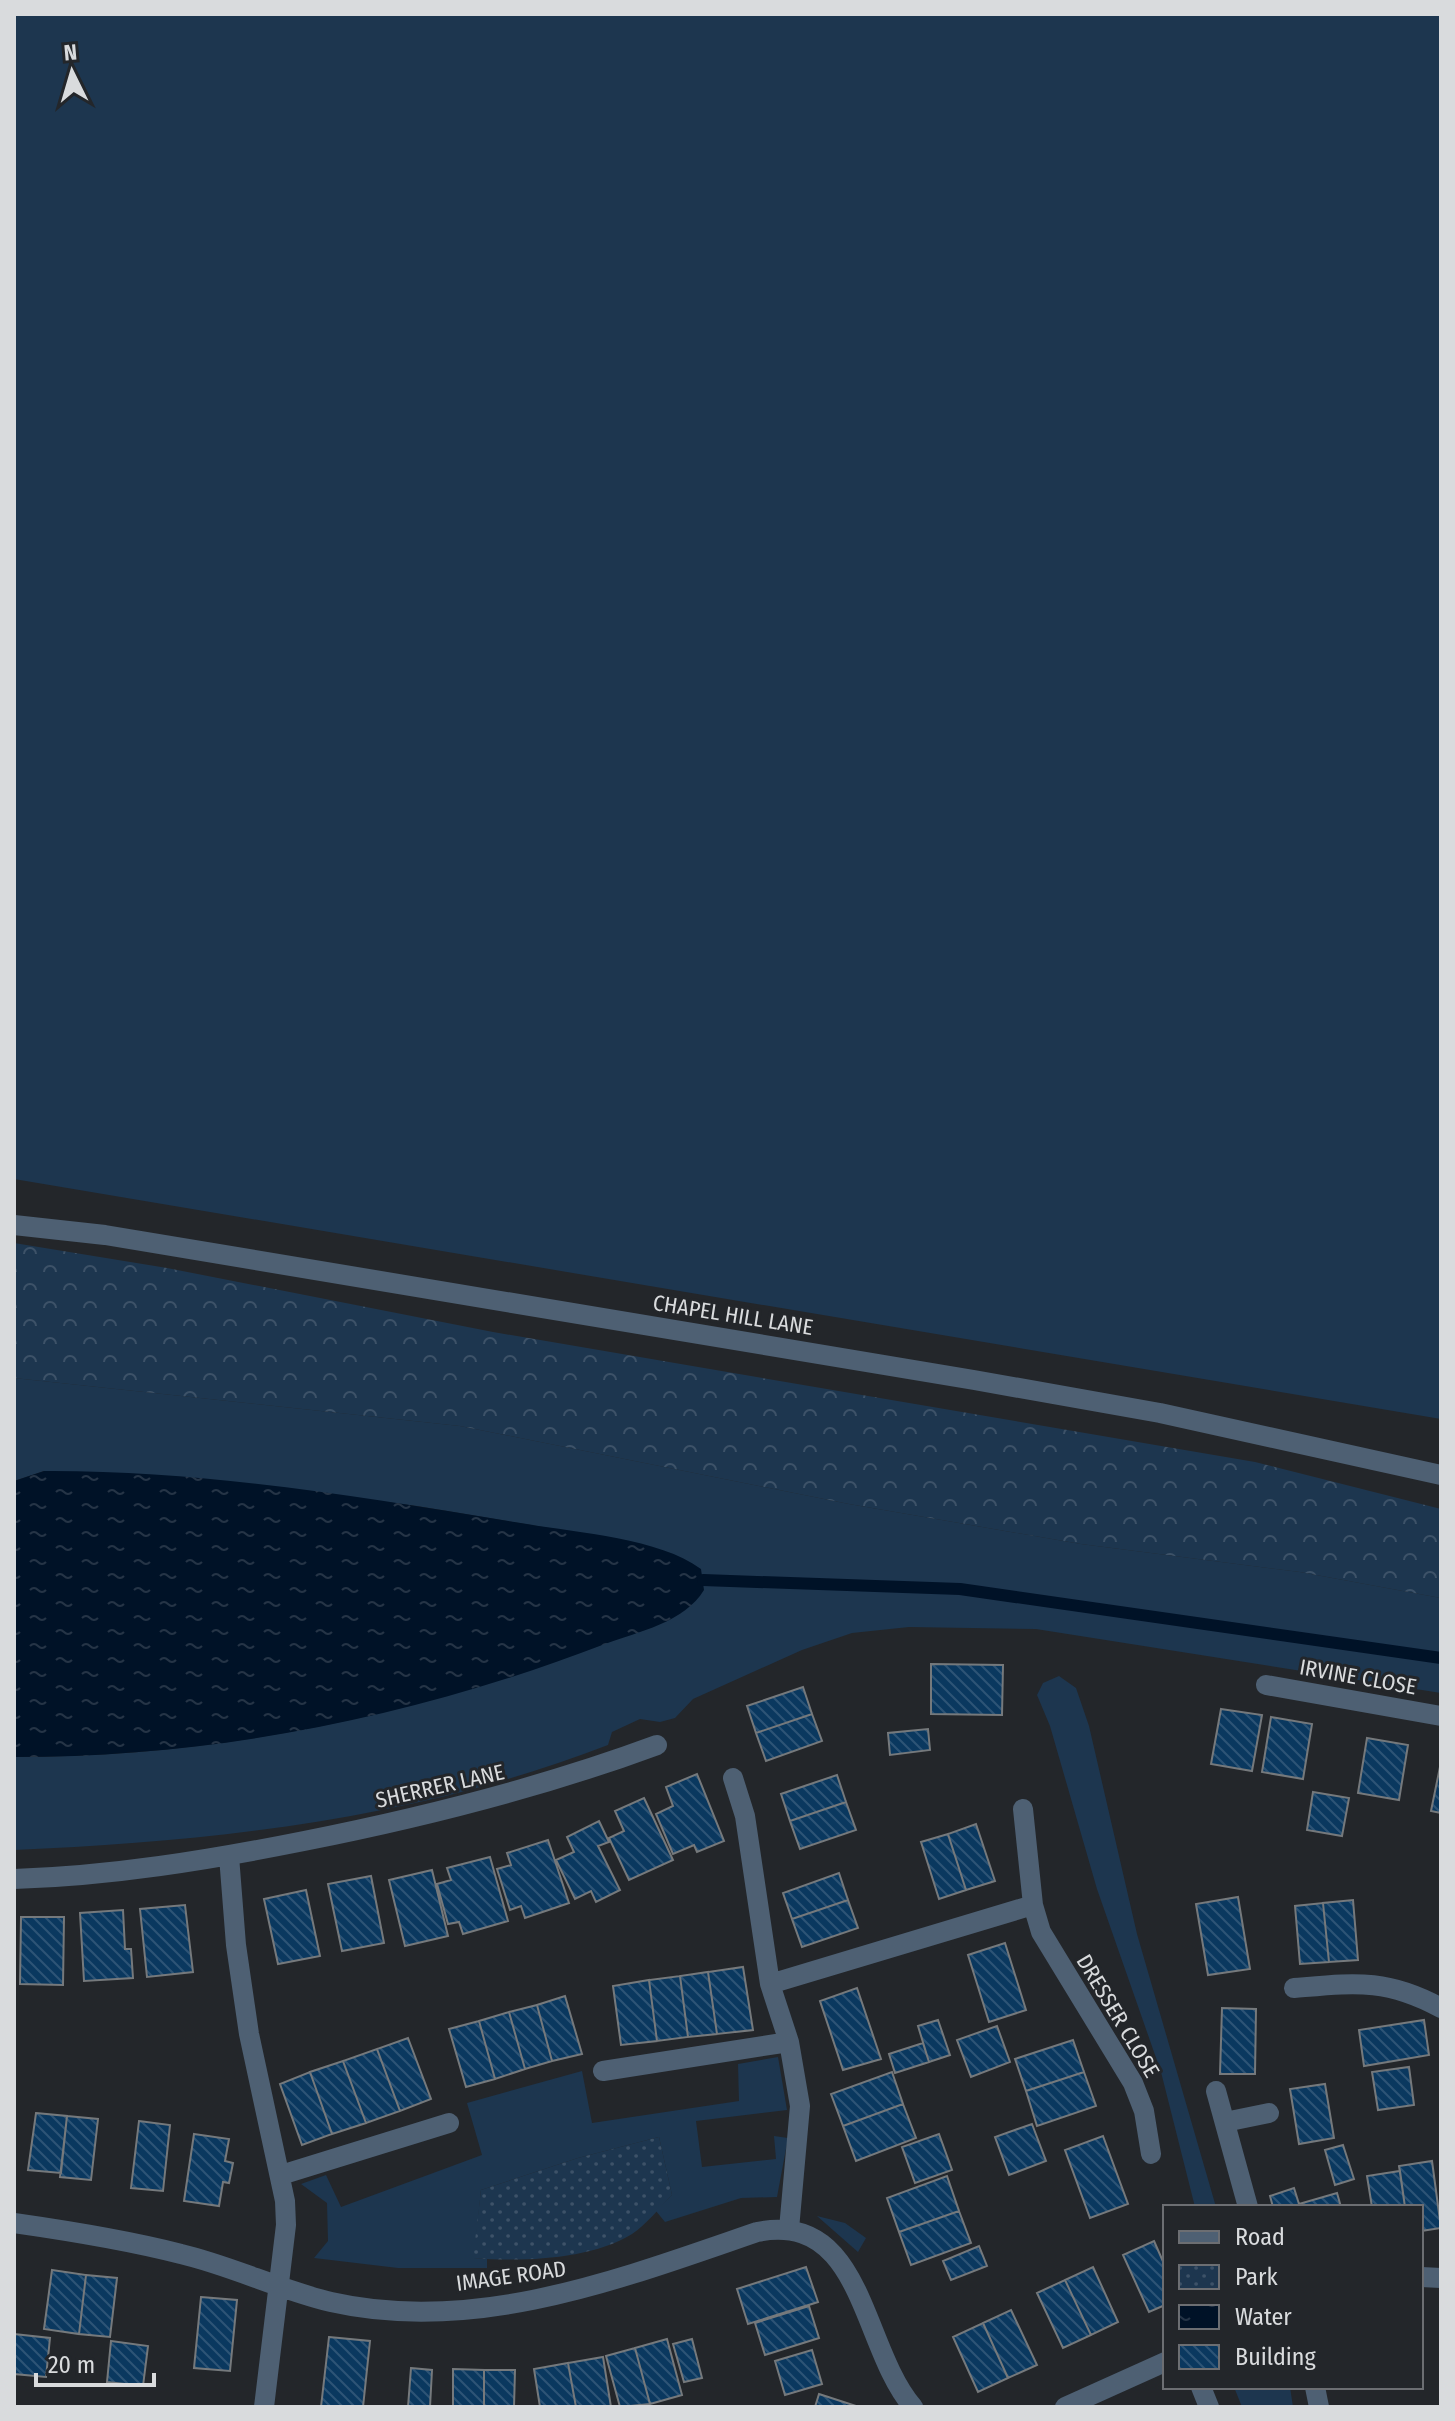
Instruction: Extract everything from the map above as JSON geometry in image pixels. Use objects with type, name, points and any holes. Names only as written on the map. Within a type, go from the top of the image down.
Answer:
[{"type":"street","name":"CHAPEL HILL LANE","points":[[14,1225],[105,1235],[974,1380],[1160,1413],[1441,1475]]},
{"type":"street","name":"IRVINE CLOSE","points":[[1266,1685],[1441,1716]]},
{"type":"street","name":"SHERRER LANE","points":[[14,1879],[51,1878],[229,1856],[394,1823],[516,1793],[657,1745]]},
{"type":"street","points":[[733,1778],[745,1816],[770,1984],[789,2042],[800,2123],[789,2229],[824,2245],[843,2263],[887,2368],[913,2407]]},
{"type":"street","name":"DRESSER CLOSE","points":[[1023,1809],[1033,1905],[1041,1932],[1133,2083],[1144,2111],[1151,2154]]},
{"type":"street","points":[[229,1856],[236,1945],[249,2034],[281,2175],[286,2225],[264,2407]]},
{"type":"street","points":[[770,1984],[1033,1905]]},
{"type":"street","points":[[1294,1988],[1379,1984],[1401,1988],[1441,2008]]},
{"type":"street","points":[[603,2071],[789,2042]]},
{"type":"street","points":[[1216,2091],[1247,2205]]},
{"type":"street","points":[[1225,2122],[1269,2113]]},
{"type":"street","points":[[281,2175],[449,2123]]},
{"type":"street","name":"IMAGE ROAD","points":[[14,2223],[182,2254],[332,2302],[388,2309],[490,2305],[575,2291],[757,2232],[789,2229]]},
{"type":"street","points":[[1065,2407],[1163,2363]]},
{"type":"green space","points":[[14,14],[1441,14],[1441,1419],[14,1179]]},
{"type":"green space","points":[[14,1243],[167,1268],[493,1332],[1255,1462],[1441,1509],[1441,1598],[1300,1572],[1081,1544],[849,1504],[460,1426],[14,1378]]},
{"type":"green space","points":[[14,1378],[460,1426],[849,1504],[1081,1544],[1300,1572],[1441,1598],[1441,1693],[1036,1629],[909,1627],[852,1633],[802,1650],[693,1699],[675,1718],[660,1722],[640,1719],[612,1732],[608,1745],[463,1791],[316,1822],[241,1832],[14,1850],[14,1757],[101,1755],[186,1747],[355,1719],[519,1673],[681,1613],[585,1534],[417,1506],[218,1481],[44,1471],[14,1481]]},
{"type":"green space","points":[[1059,1676],[1076,1688],[1089,1726],[1137,1934],[1215,2205],[1194,2205],[1161,2072],[1097,1889],[1050,1726],[1037,1695],[1043,1683]]},
{"type":"green space","points":[[778,2057],[787,2110],[696,2121],[702,2167],[776,2159],[774,2136],[788,2138],[777,2197],[741,2198],[665,2222],[656,2211],[672,2195],[659,2137],[578,2158],[481,2190],[474,2258],[487,2259],[487,2268],[398,2268],[314,2258],[328,2241],[327,2203],[301,2184],[326,2175],[341,2207],[482,2155],[467,2103],[582,2071],[592,2123],[739,2101],[738,2064]]},
{"type":"green space","points":[[659,2137],[672,2195],[632,2234],[615,2243],[576,2254],[512,2260],[473,2258],[481,2190],[578,2158]]},
{"type":"green space","points":[[817,2216],[845,2223],[866,2238],[858,2252]]},
{"type":"green space","points":[[1235,2389],[1290,2389],[1293,2407],[1242,2407]]},
{"type":"water","points":[[44,1471],[165,1475],[286,1487],[618,1538],[663,1550],[701,1569],[704,1590],[685,1610],[646,1630],[534,1670],[388,1712],[315,1728],[165,1750],[14,1757],[14,1481]]},
{"type":"building","points":[[931,1664],[1003,1665],[1002,1715],[931,1714]]},
{"type":"building","points":[[803,1687],[812,1714],[756,1733],[747,1706]]},
{"type":"building","points":[[1221,1709],[1262,1715],[1252,1771],[1211,1764]]},
{"type":"building","points":[[812,1714],[822,1741],[766,1761],[756,1733]]},
{"type":"building","points":[[1271,1717],[1312,1724],[1303,1779],[1262,1772]]},
{"type":"building","points":[[928,1729],[930,1750],[890,1755],[888,1733]]},
{"type":"building","points":[[1367,1738],[1408,1745],[1399,1800],[1358,1793]]},
{"type":"building","points":[[1441,1762],[1441,1813],[1431,1811]]},
{"type":"building","points":[[697,1774],[724,1841],[697,1852],[694,1845],[673,1854],[656,1814],[673,1806],[666,1787]]},
{"type":"building","points":[[837,1775],[846,1802],[790,1821],[781,1794]]},
{"type":"building","points":[[1313,1792],[1349,1798],[1342,1836],[1307,1830]]},
{"type":"building","points":[[644,1798],[673,1860],[629,1880],[609,1838],[624,1831],[615,1811]]},
{"type":"building","points":[[846,1802],[856,1830],[800,1849],[790,1821]]},
{"type":"building","points":[[599,1821],[609,1842],[598,1846],[620,1890],[596,1902],[591,1891],[575,1899],[556,1860],[574,1852],[567,1837]]},
{"type":"building","points":[[976,1824],[995,1881],[966,1890],[948,1834]]},
{"type":"building","points":[[948,1834],[966,1890],[939,1899],[921,1842]]},
{"type":"building","points":[[548,1840],[569,1903],[525,1918],[521,1906],[510,1910],[497,1869],[511,1865],[507,1853]]},
{"type":"building","points":[[490,1857],[508,1921],[463,1934],[459,1922],[448,1924],[437,1884],[451,1880],[447,1868]]},
{"type":"building","points":[[432,1870],[448,1936],[405,1946],[389,1880]]},
{"type":"building","points":[[839,1873],[848,1900],[792,1919],[783,1893]]},
{"type":"building","points":[[371,1876],[384,1943],[342,1951],[328,1884]]},
{"type":"building","points":[[306,1890],[320,1956],[278,1964],[264,1899]]},
{"type":"building","points":[[1238,1897],[1250,1969],[1208,1975],[1196,1904]]},
{"type":"building","points":[[848,1900],[858,1928],[802,1947],[792,1919]]},
{"type":"building","points":[[1353,1900],[1358,1960],[1329,1962],[1323,1903]]},
{"type":"building","points":[[1323,1903],[1329,1962],[1300,1964],[1295,1906]]},
{"type":"building","points":[[185,1905],[193,1972],[147,1977],[140,1909]]},
{"type":"building","points":[[123,1910],[125,1949],[131,1949],[133,1978],[84,1981],[80,1913]]},
{"type":"building","points":[[21,1917],[64,1917],[63,1985],[20,1984]]},
{"type":"building","points":[[1005,1943],[1026,2010],[989,2022],[968,1955]]},
{"type":"building","points":[[743,1967],[753,2030],[717,2034],[708,1972]]},
{"type":"building","points":[[708,1972],[717,2034],[688,2037],[680,1976]]},
{"type":"building","points":[[680,1976],[688,2037],[657,2041],[649,1980]]},
{"type":"building","points":[[649,1980],[657,2041],[621,2045],[613,1986]]},
{"type":"building","points":[[857,1988],[881,2059],[843,2070],[820,2001]]},
{"type":"building","points":[[565,1996],[582,2054],[552,2061],[537,2005]]},
{"type":"building","points":[[537,2005],[552,2061],[525,2069],[509,2012]]},
{"type":"building","points":[[1222,2008],[1256,2009],[1255,2074],[1220,2074]]},
{"type":"building","points":[[509,2012],[525,2069],[495,2079],[479,2021]]},
{"type":"building","points":[[938,2020],[950,2055],[929,2062],[918,2026]]},
{"type":"building","points":[[1424,2020],[1429,2055],[1364,2066],[1359,2030]]},
{"type":"building","points":[[479,2021],[495,2079],[466,2087],[449,2029]]},
{"type":"building","points":[[997,2026],[1010,2062],[971,2077],[957,2040]]},
{"type":"building","points":[[408,2038],[431,2099],[400,2111],[377,2049]]},
{"type":"building","points":[[1073,2040],[1084,2072],[1026,2091],[1015,2059]]},
{"type":"building","points":[[923,2043],[929,2062],[895,2073],[889,2054]]},
{"type":"building","points":[[377,2049],[400,2111],[366,2123],[343,2061]]},
{"type":"building","points":[[343,2061],[366,2123],[332,2134],[310,2072]]},
{"type":"building","points":[[1409,2067],[1414,2105],[1378,2110],[1372,2072]]},
{"type":"building","points":[[310,2072],[332,2134],[302,2145],[280,2084]]},
{"type":"building","points":[[892,2072],[903,2104],[843,2126],[831,2094]]},
{"type":"building","points":[[1084,2072],[1096,2106],[1037,2126],[1026,2091]]},
{"type":"building","points":[[1325,2084],[1334,2138],[1299,2144],[1290,2089]]},
{"type":"building","points":[[903,2104],[916,2138],[856,2161],[843,2126]]},
{"type":"building","points":[[36,2113],[67,2116],[61,2173],[28,2170]]},
{"type":"building","points":[[67,2116],[98,2119],[91,2180],[60,2177]]},
{"type":"building","points":[[139,2121],[170,2125],[163,2191],[131,2188]]},
{"type":"building","points":[[1032,2124],[1046,2161],[1009,2175],[995,2137]]},
{"type":"building","points":[[194,2134],[229,2139],[225,2161],[233,2163],[229,2183],[223,2182],[219,2206],[184,2201]]},
{"type":"building","points":[[939,2134],[952,2170],[915,2183],[902,2147]]},
{"type":"building","points":[[1103,2136],[1128,2204],[1090,2218],[1065,2150]]},
{"type":"building","points":[[1343,2145],[1354,2179],[1335,2185],[1325,2150]]},
{"type":"building","points":[[1432,2161],[1441,2228],[1423,2231],[1423,2205],[1405,2205],[1399,2166]]},
{"type":"building","points":[[1400,2171],[1405,2205],[1372,2205],[1367,2176]]},
{"type":"building","points":[[947,2176],[959,2211],[899,2232],[887,2198]]},
{"type":"building","points":[[1294,2188],[1299,2204],[1337,2193],[1340,2205],[1272,2205],[1270,2196]]},
{"type":"building","points":[[959,2211],[971,2243],[911,2265],[899,2232]]},
{"type":"building","points":[[1154,2241],[1163,2261],[1163,2306],[1149,2312],[1123,2255]]},
{"type":"building","points":[[979,2246],[987,2266],[951,2280],[943,2261]]},
{"type":"building","points":[[806,2267],[818,2302],[748,2324],[737,2289]]},
{"type":"building","points":[[1093,2267],[1118,2322],[1091,2335],[1065,2280]]},
{"type":"building","points":[[52,2270],[86,2275],[79,2334],[44,2329]]},
{"type":"building","points":[[86,2275],[117,2278],[110,2337],[79,2334]]},
{"type":"building","points":[[1065,2280],[1091,2335],[1063,2348],[1037,2293]]},
{"type":"building","points":[[201,2297],[237,2300],[230,2371],[194,2368]]},
{"type":"building","points":[[809,2306],[819,2338],[765,2355],[755,2323]]},
{"type":"building","points":[[1011,2310],[1037,2365],[1008,2378],[983,2323]]},
{"type":"building","points":[[983,2323],[1008,2378],[978,2392],[953,2337]]},
{"type":"building","points":[[14,2334],[50,2338],[46,2377],[14,2374]]},
{"type":"building","points":[[329,2337],[370,2341],[363,2407],[321,2407]]},
{"type":"building","points":[[667,2339],[682,2395],[650,2404],[635,2348]]},
{"type":"building","points":[[692,2339],[702,2378],[684,2382],[673,2344]]},
{"type":"building","points":[[111,2341],[148,2346],[143,2386],[107,2382]]},
{"type":"building","points":[[635,2348],[650,2404],[620,2407],[606,2356]]},
{"type":"building","points":[[812,2350],[822,2384],[785,2395],[775,2361]]},
{"type":"building","points":[[603,2357],[611,2407],[576,2407],[568,2363]]},
{"type":"building","points":[[568,2363],[576,2407],[540,2407],[534,2369]]},
{"type":"building","points":[[411,2368],[432,2370],[430,2407],[408,2407]]},
{"type":"building","points":[[453,2369],[484,2370],[484,2407],[453,2407]]},
{"type":"building","points":[[484,2370],[515,2370],[514,2407],[484,2407]]},
{"type":"building","points":[[819,2394],[859,2407],[815,2407]]},
{"type":"waterway","points":[[703,1580],[960,1589],[1441,1658]]}]
